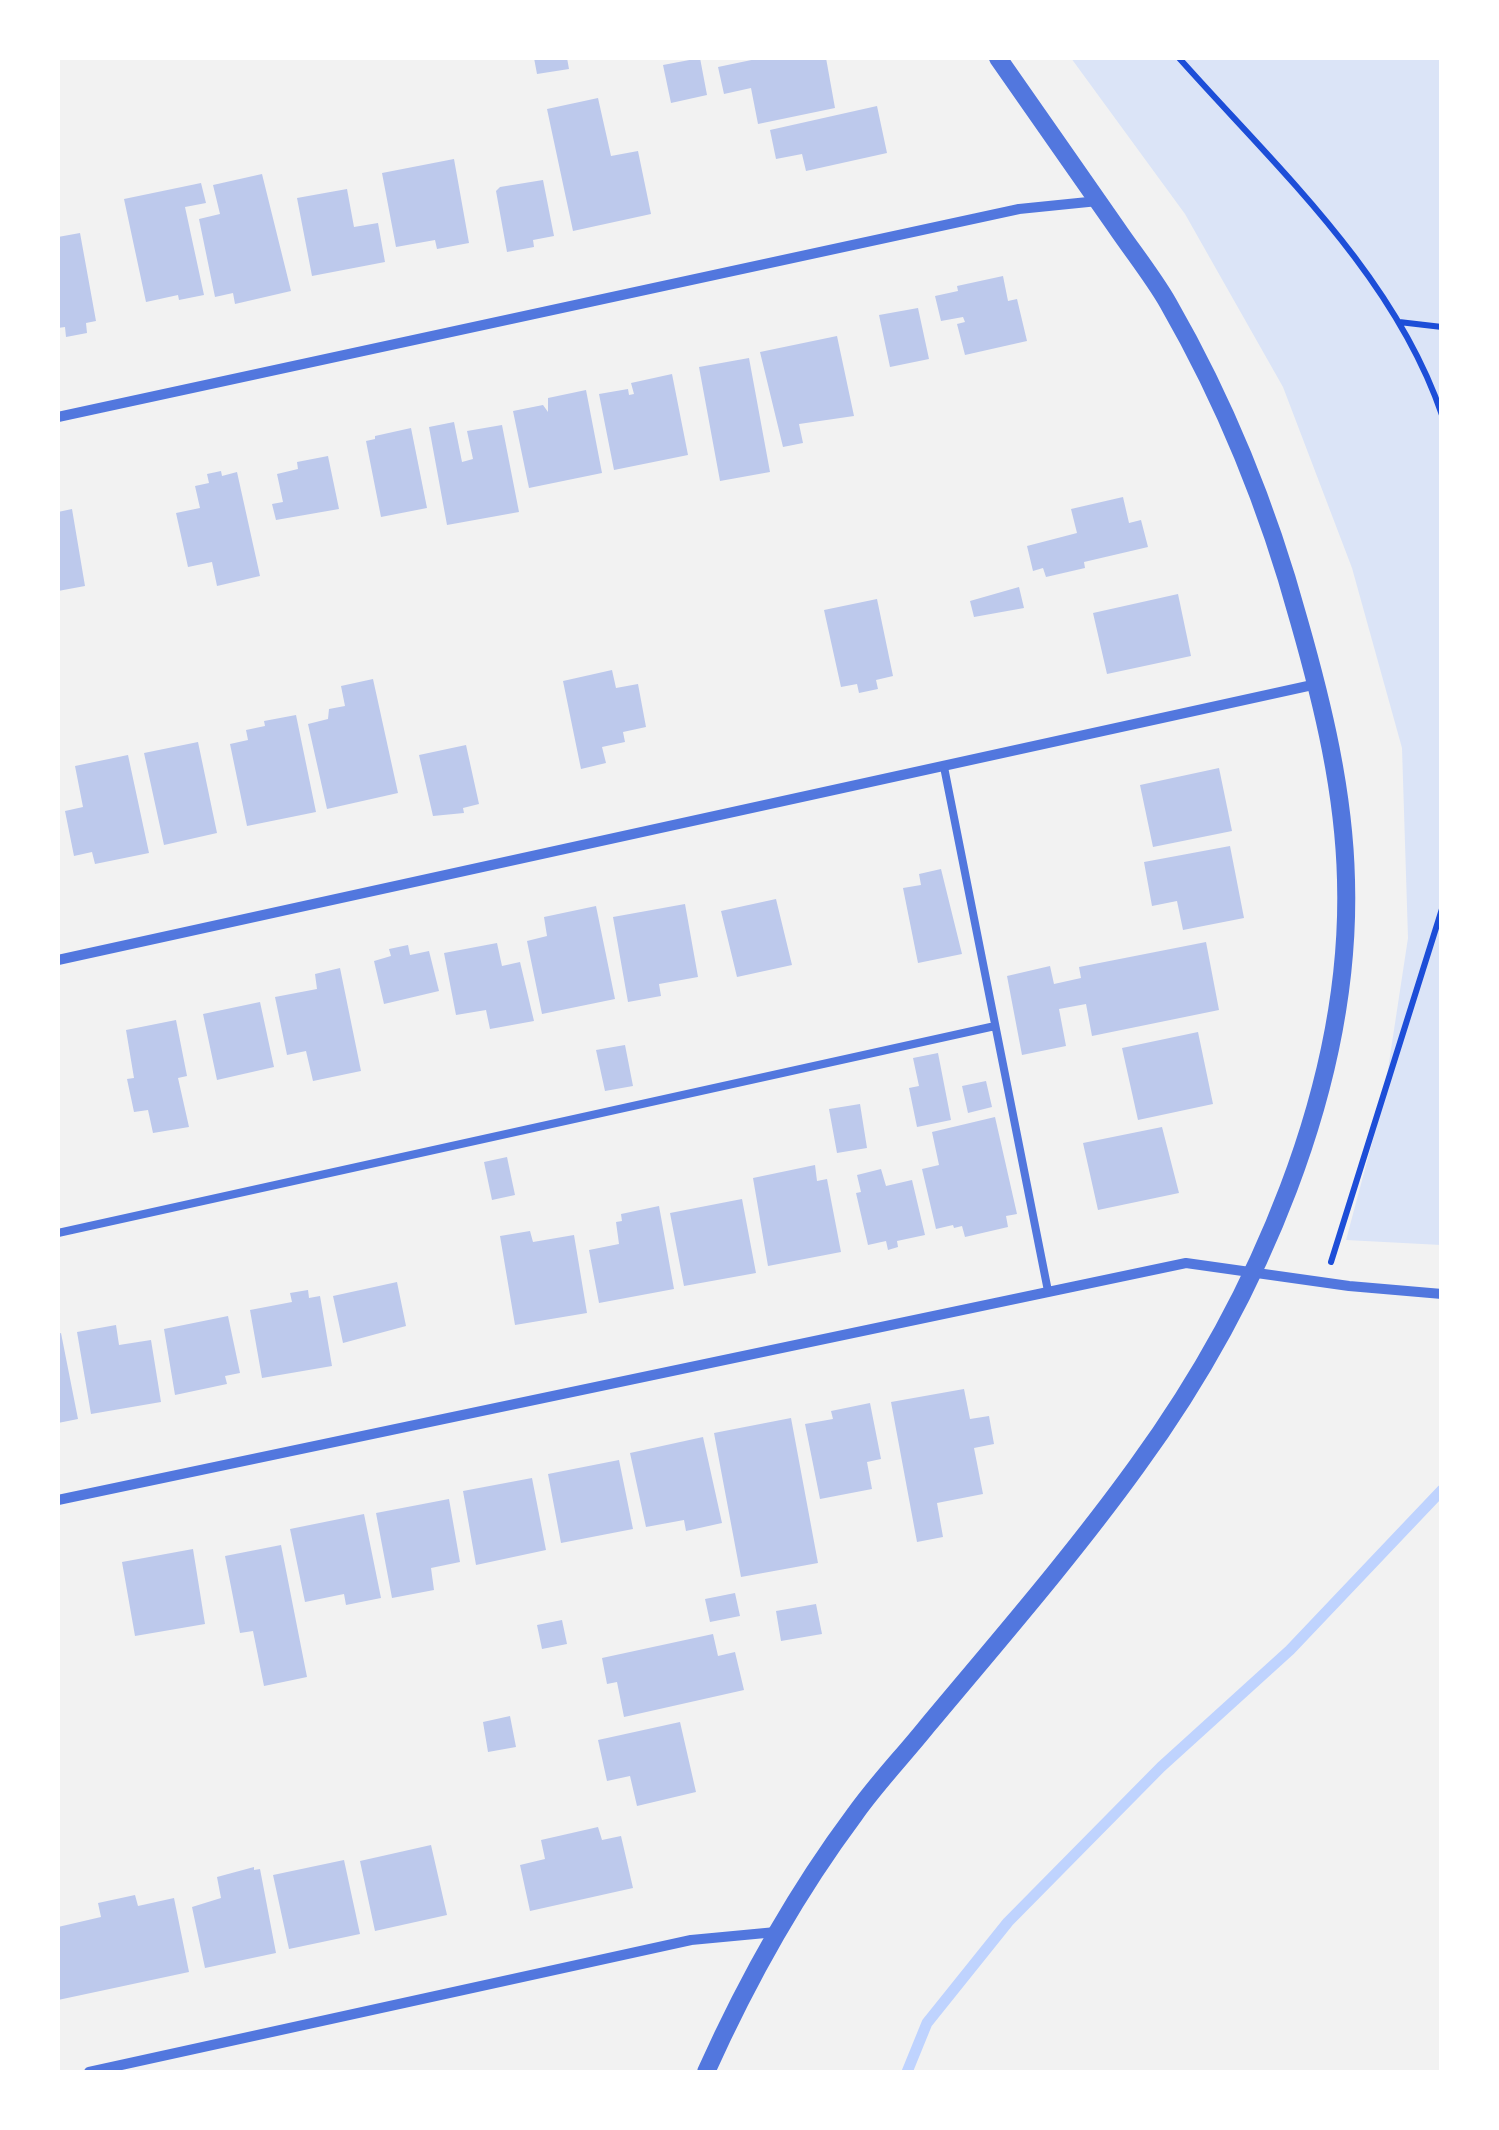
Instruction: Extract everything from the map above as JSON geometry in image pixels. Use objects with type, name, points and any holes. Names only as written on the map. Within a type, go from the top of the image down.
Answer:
[{"type":"street","points":[[706,2072],[778,1932],[854,1814],[1066,1559],[1140,1462],[1202,1366],[1252,1272],[1292,1180],[1321,1084],[1340,987],[1346,882],[1338,782],[1317,684],[1284,565],[1229,423],[1167,301],[998,58]]},
{"type":"street","points":[[58,417],[1019,209],[1098,201]]},
{"type":"street","points":[[58,960],[1317,684]]},
{"type":"street","points":[[58,1500],[1186,1263],[1442,1294]]},
{"type":"street","points":[[89,2072],[690,1940],[778,1932]]},
{"type":"lane","points":[[944,767],[1048,1291]]},
{"type":"lane","points":[[58,1233],[994,1026]]},
{"type":"path","points":[[1178,58],[1354,254],[1399,322],[1442,415]]},
{"type":"path","points":[[1399,322],[1442,327]]},
{"type":"path","points":[[1438,404],[1442,391]]},
{"type":"path","points":[[1325,1282],[1442,909]]},
{"type":"shaded area","points":[[1071,58],[1441,58],[1441,1245],[1346,1240],[1383,1102],[1408,938],[1402,748],[1352,568],[1283,387],[1185,214]]},
{"type":"building","points":[[534,58],[567,58],[569,69],[537,74]]},
{"type":"building","points":[[700,58],[707,95],[671,103],[663,65]]},
{"type":"building","points":[[761,58],[826,58],[835,108],[758,124],[751,88],[724,94],[718,67]]},
{"type":"building","points":[[598,98],[611,156],[638,151],[651,214],[573,231],[547,109]]},
{"type":"building","points":[[877,106],[887,153],[806,171],[802,154],[776,159],[770,130]]},
{"type":"building","points":[[454,159],[469,243],[437,249],[435,240],[396,247],[382,173]]},
{"type":"building","points":[[262,174],[291,291],[235,304],[233,293],[215,297],[199,219],[220,214],[213,185]]},
{"type":"building","points":[[543,180],[554,236],[533,240],[534,247],[507,252],[496,191]]},
{"type":"building","points":[[201,183],[206,203],[185,207],[204,295],[179,300],[178,295],[146,302],[124,199]]},
{"type":"building","points":[[347,189],[354,227],[378,223],[385,262],[312,276],[297,198]]},
{"type":"building","points":[[80,233],[96,321],[86,323],[87,333],[66,337],[65,327],[58,328],[58,237]]},
{"type":"building","points":[[1003,276],[1008,301],[1017,299],[1027,341],[965,355],[957,324],[965,322],[963,317],[941,321],[935,296],[958,291],[957,286]]},
{"type":"building","points":[[918,308],[929,359],[890,367],[879,315]]},
{"type":"building","points":[[837,336],[854,416],[799,424],[803,443],[783,447],[760,352]]},
{"type":"building","points":[[749,358],[770,472],[720,481],[699,367]]},
{"type":"building","points":[[672,374],[688,455],[614,470],[599,394],[628,389],[629,395],[634,394],[631,383]]},
{"type":"building","points":[[586,390],[602,473],[529,488],[513,411],[543,405],[548,412],[548,398]]},
{"type":"building","points":[[454,422],[462,462],[473,459],[467,431],[502,425],[519,512],[447,525],[429,427]]},
{"type":"building","points":[[411,428],[427,508],[381,517],[366,441]]},
{"type":"building","points":[[328,456],[339,509],[276,520],[272,504],[283,502],[277,474],[298,469],[297,462]]},
{"type":"building","points":[[221,471],[222,476],[237,472],[260,576],[217,586],[212,562],[188,567],[176,513],[200,508],[195,486],[209,483],[207,474]]},
{"type":"building","points":[[1123,497],[1129,523],[1141,520],[1148,547],[1084,562],[1085,568],[1046,577],[1043,568],[1033,571],[1027,546],[1077,533],[1071,509]]},
{"type":"building","points":[[72,509],[85,586],[58,591],[58,512]]},
{"type":"building","points":[[1019,587],[1024,608],[974,617],[970,601]]},
{"type":"building","points":[[1178,594],[1191,656],[1107,674],[1093,613]]},
{"type":"building","points":[[877,599],[893,676],[876,680],[878,689],[859,693],[857,684],[841,687],[824,610]]},
{"type":"building","points":[[612,670],[616,688],[638,684],[646,727],[623,732],[625,742],[602,747],[606,763],[581,769],[563,681]]},
{"type":"building","points":[[373,679],[398,793],[327,809],[308,724],[328,719],[329,709],[345,706],[341,686]]},
{"type":"building","points":[[296,715],[316,812],[247,826],[230,744],[248,740],[246,730],[265,726],[264,721]]},
{"type":"building","points":[[198,742],[217,833],[164,845],[144,753]]},
{"type":"building","points":[[466,745],[479,804],[463,808],[464,813],[433,816],[419,755]]},
{"type":"building","points":[[128,755],[149,853],[95,864],[92,852],[74,856],[65,811],[83,807],[75,766]]},
{"type":"building","points":[[1219,768],[1232,831],[1153,847],[1140,785]]},
{"type":"building","points":[[1230,846],[1244,918],[1183,930],[1177,901],[1152,906],[1144,862]]},
{"type":"building","points":[[941,869],[962,954],[918,963],[903,888],[921,885],[919,874]]},
{"type":"building","points":[[776,899],[792,965],[737,977],[721,911]]},
{"type":"building","points":[[685,904],[698,977],[659,984],[661,996],[628,1002],[613,917]]},
{"type":"building","points":[[596,906],[615,999],[542,1014],[527,941],[547,936],[544,917]]},
{"type":"building","points":[[1206,942],[1219,1010],[1092,1036],[1086,1004],[1059,1009],[1066,1046],[1022,1055],[1007,976],[1050,966],[1054,984],[1081,978],[1079,967]]},
{"type":"building","points":[[497,943],[502,966],[520,962],[534,1021],[490,1029],[486,1010],[456,1015],[444,953]]},
{"type":"building","points":[[408,945],[410,955],[429,951],[439,991],[384,1004],[374,961],[391,956],[389,949]]},
{"type":"building","points":[[340,968],[361,1071],[313,1081],[306,1051],[287,1055],[275,997],[317,989],[315,974]]},
{"type":"building","points":[[260,1002],[274,1067],[217,1080],[203,1014]]},
{"type":"building","points":[[176,1020],[187,1076],[178,1078],[189,1127],[153,1133],[148,1110],[134,1112],[127,1079],[134,1078],[126,1030]]},
{"type":"building","points":[[1198,1032],[1213,1104],[1138,1120],[1122,1048]]},
{"type":"building","points":[[625,1045],[633,1086],[605,1091],[596,1050]]},
{"type":"building","points":[[938,1053],[951,1120],[917,1127],[909,1088],[919,1086],[913,1058]]},
{"type":"building","points":[[986,1081],[992,1107],[968,1113],[962,1086]]},
{"type":"building","points":[[860,1104],[867,1148],[837,1153],[829,1109]]},
{"type":"building","points":[[995,1117],[1017,1214],[1006,1216],[1008,1227],[965,1237],[962,1226],[936,1229],[922,1169],[939,1165],[932,1132]]},
{"type":"building","points":[[1162,1127],[1179,1193],[1098,1210],[1083,1143]]},
{"type":"building","points":[[507,1157],[515,1195],[492,1200],[484,1162]]},
{"type":"building","points":[[815,1165],[817,1181],[827,1179],[841,1252],[768,1266],[753,1178]]},
{"type":"building","points":[[881,1169],[886,1186],[912,1180],[925,1235],[897,1241],[898,1247],[888,1250],[886,1241],[868,1245],[856,1193],[861,1192],[857,1175]]},
{"type":"building","points":[[742,1199],[756,1273],[684,1286],[670,1213]]},
{"type":"building","points":[[659,1206],[674,1289],[599,1303],[589,1250],[619,1244],[616,1222],[622,1221],[621,1214]]},
{"type":"building","points":[[530,1231],[533,1242],[574,1235],[587,1313],[515,1325],[500,1236]]},
{"type":"building","points":[[397,1282],[406,1326],[343,1343],[333,1296]]},
{"type":"building","points":[[308,1290],[309,1298],[320,1296],[332,1366],[262,1378],[250,1310],[292,1302],[290,1293]]},
{"type":"building","points":[[228,1316],[240,1373],[225,1376],[227,1384],[175,1395],[164,1329]]},
{"type":"building","points":[[116,1325],[119,1345],[151,1340],[161,1402],[91,1414],[77,1332]]},
{"type":"building","points":[[61,1333],[78,1419],[58,1423],[58,1334]]},
{"type":"building","points":[[964,1389],[970,1419],[989,1416],[994,1444],[974,1448],[983,1494],[937,1503],[943,1537],[917,1542],[891,1402]]},
{"type":"building","points":[[870,1403],[881,1459],[867,1462],[872,1489],[820,1499],[805,1424],[833,1419],[831,1411]]},
{"type":"building","points":[[791,1418],[818,1563],[741,1577],[714,1433]]},
{"type":"building","points":[[703,1437],[722,1523],[686,1531],[684,1520],[646,1527],[630,1453]]},
{"type":"building","points":[[619,1460],[633,1529],[561,1543],[548,1474]]},
{"type":"building","points":[[532,1478],[546,1550],[476,1565],[463,1491]]},
{"type":"building","points":[[449,1499],[460,1562],[431,1568],[434,1590],[392,1598],[376,1513]]},
{"type":"building","points":[[364,1514],[381,1598],[346,1605],[344,1594],[305,1602],[290,1529]]},
{"type":"building","points":[[281,1545],[307,1677],[264,1686],[253,1631],[240,1633],[225,1556]]},
{"type":"building","points":[[193,1549],[205,1624],[135,1636],[122,1562]]},
{"type":"building","points":[[735,1593],[740,1616],[710,1622],[705,1599]]},
{"type":"building","points":[[816,1604],[822,1634],[781,1641],[776,1611]]},
{"type":"building","points":[[562,1620],[567,1644],[542,1649],[537,1625]]},
{"type":"building","points":[[713,1634],[718,1656],[735,1652],[744,1690],[624,1717],[617,1682],[607,1684],[602,1658]]},
{"type":"building","points":[[510,1716],[516,1747],[488,1752],[483,1722]]},
{"type":"building","points":[[680,1722],[696,1792],[637,1806],[630,1776],[607,1781],[598,1740]]},
{"type":"building","points":[[598,1827],[602,1840],[621,1836],[633,1888],[530,1911],[520,1865],[545,1859],[541,1840]]},
{"type":"building","points":[[431,1845],[447,1915],[375,1931],[360,1861]]},
{"type":"building","points":[[344,1860],[360,1934],[289,1949],[273,1875]]},
{"type":"building","points":[[254,1867],[260,1869],[276,1953],[205,1968],[192,1907],[221,1898],[217,1877]]},
{"type":"building","points":[[135,1895],[138,1906],[174,1898],[189,1972],[58,2000],[58,1927],[101,1917],[98,1903]]},
{"type":"waterway","points":[[907,2072],[927,2023],[1008,1922],[1161,1767],[1290,1650],[1442,1490]]}]
